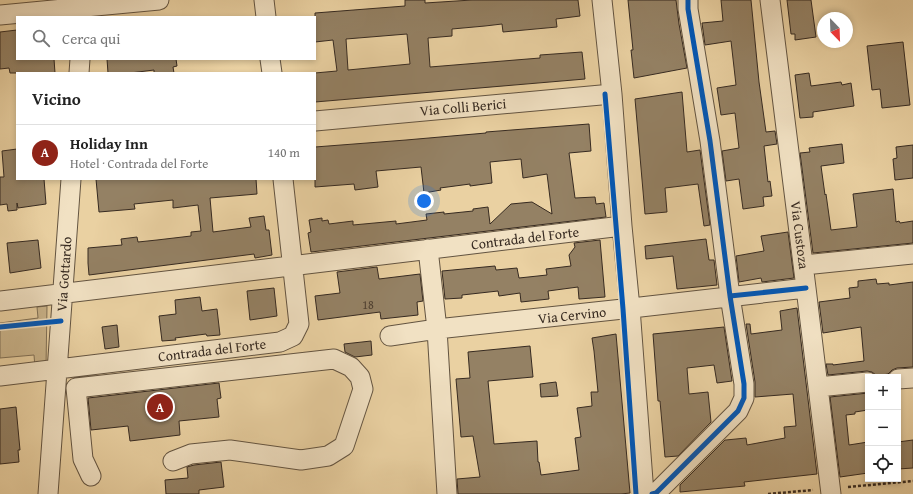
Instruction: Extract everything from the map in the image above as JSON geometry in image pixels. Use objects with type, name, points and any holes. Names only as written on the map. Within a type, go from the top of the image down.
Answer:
[{"type":"street","points":[[0,15],[159,0]]},
{"type":"street","points":[[264,0],[266,16]]},
{"type":"street","points":[[602,0],[612,94],[644,494]]},
{"type":"street","points":[[652,494],[656,493],[738,411],[744,398],[744,384],[730,296],[710,141],[688,9],[688,0]]},
{"type":"street","name":"Via Custoza","points":[[770,0],[804,265],[831,494]]},
{"type":"street","points":[[79,72],[80,60]]},
{"type":"street","points":[[270,60],[272,72]]},
{"type":"street","name":"Via Colli Berici","points":[[316,121],[612,94]]},
{"type":"street","name":"Via Gottardo","points":[[48,494],[71,180]]},
{"type":"street","points":[[283,180],[292,266]]},
{"type":"street","name":"Contrada del Forte","points":[[0,301],[622,226]]},
{"type":"street","points":[[428,249],[437,329],[447,494]]},
{"type":"street","points":[[804,265],[913,254]]},
{"type":"street","name":"Contrada del Forte","points":[[57,370],[280,342],[293,336],[299,324],[292,266]]},
{"type":"street","name":"Via Cervino","points":[[390,336],[437,329],[806,288]]},
{"type":"street","points":[[91,476],[83,459],[76,388],[334,359],[351,367],[360,377],[363,389],[344,446],[328,456],[301,460],[230,450],[191,454],[173,461]]},
{"type":"street","points":[[0,376],[57,370]]},
{"type":"street","points":[[901,379],[913,378]]},
{"type":"street","points":[[818,387],[865,382]]},
{"type":"shaded area","points":[[47,306],[46,366],[35,368],[34,355],[0,358],[0,323],[38,318],[37,307]]},
{"type":"building","points":[[405,0],[425,0],[425,3],[472,0],[578,0],[580,16],[556,19],[557,27],[503,32],[502,24],[452,29],[452,36],[428,38],[430,67],[540,58],[540,55],[582,52],[585,79],[316,102],[316,73],[337,71],[333,40],[316,42],[315,13],[405,6]],"holes":[[[407,34],[410,64],[348,70],[346,39]]]},
{"type":"building","points":[[628,0],[676,0],[687,68],[634,78]]},
{"type":"building","points":[[721,0],[751,0],[759,82],[766,132],[775,131],[777,144],[764,146],[768,182],[770,181],[772,196],[763,197],[764,206],[743,209],[739,179],[726,181],[722,151],[739,148],[735,113],[721,115],[717,88],[736,85],[731,41],[705,45],[702,23],[723,21]]},
{"type":"building","points":[[787,0],[811,0],[816,37],[795,40],[795,34],[791,34]]},
{"type":"building","points":[[16,30],[16,60],[54,60],[55,72],[10,73],[9,68],[0,69],[0,32]]},
{"type":"building","points":[[903,42],[910,105],[882,108],[880,89],[872,90],[867,46]]},
{"type":"building","points":[[107,60],[176,60],[177,66],[173,67],[174,72],[154,72],[154,70],[138,72],[108,72]]},
{"type":"building","points":[[809,73],[811,86],[841,82],[842,85],[851,83],[854,106],[813,112],[813,117],[800,118],[795,75]]},
{"type":"building","points":[[682,92],[687,152],[700,150],[710,225],[704,226],[698,184],[665,188],[667,212],[645,214],[635,99]]},
{"type":"building","points":[[589,124],[591,151],[569,153],[575,198],[595,197],[596,204],[604,203],[606,217],[311,252],[308,233],[311,232],[309,220],[322,218],[322,221],[328,220],[329,224],[353,221],[353,225],[396,221],[396,224],[427,220],[426,214],[473,211],[473,209],[488,207],[490,224],[511,204],[532,202],[552,214],[547,174],[523,178],[521,159],[490,162],[492,183],[440,188],[441,190],[424,193],[421,167],[376,171],[378,187],[355,190],[354,184],[315,187],[316,147]]},
{"type":"building","points":[[842,144],[844,163],[821,166],[831,230],[857,227],[853,194],[893,189],[896,222],[899,221],[900,223],[913,221],[913,243],[813,253],[800,153],[810,152],[809,148]]},
{"type":"building","points":[[913,145],[913,178],[895,180],[893,159],[897,158],[896,147]]},
{"type":"building","points":[[16,149],[16,180],[44,180],[46,204],[18,208],[17,203],[17,210],[8,211],[7,204],[0,205],[0,177],[4,177],[2,151]]},
{"type":"building","points":[[96,180],[256,180],[257,194],[210,198],[213,232],[251,227],[249,218],[264,216],[266,230],[269,230],[272,255],[255,258],[254,254],[89,275],[88,248],[122,245],[121,239],[137,237],[138,242],[191,236],[191,232],[201,231],[198,205],[173,208],[173,200],[134,204],[135,209],[99,212]]},
{"type":"building","points":[[788,232],[794,278],[762,282],[761,278],[739,282],[736,256],[764,251],[761,236]]},
{"type":"building","points":[[706,239],[709,260],[714,260],[717,285],[677,289],[673,256],[646,259],[645,246]]},
{"type":"building","points":[[38,240],[41,268],[10,273],[7,243]]},
{"type":"building","points":[[600,240],[605,297],[579,299],[578,287],[548,291],[549,299],[521,302],[520,293],[499,296],[498,291],[462,295],[462,298],[445,299],[442,271],[495,266],[496,270],[517,268],[519,278],[547,275],[546,269],[571,266],[569,255],[575,247],[574,243]]},
{"type":"building","points":[[377,267],[379,279],[420,274],[423,301],[417,302],[418,315],[381,319],[380,312],[318,320],[315,296],[340,293],[337,272]]},
{"type":"building","points":[[876,279],[877,284],[889,283],[889,285],[913,282],[913,367],[897,368],[888,374],[874,374],[867,371],[828,375],[826,364],[833,365],[864,361],[861,327],[823,333],[819,302],[850,298],[849,288],[858,287],[858,281]]},
{"type":"building","points":[[274,288],[277,316],[250,320],[247,291]]},
{"type":"building","points":[[200,297],[202,311],[217,309],[220,335],[207,336],[206,334],[175,338],[176,340],[162,341],[159,316],[176,314],[175,300]]},
{"type":"building","points":[[797,308],[817,474],[744,482],[745,486],[680,492],[680,485],[725,440],[746,438],[747,445],[785,438],[784,427],[796,426],[793,394],[755,397],[755,382],[746,324],[750,324],[751,334],[782,330],[780,311]]},
{"type":"building","points":[[117,325],[119,347],[105,349],[102,327]]},
{"type":"building","points":[[724,327],[732,381],[717,383],[714,365],[687,368],[689,394],[708,392],[711,422],[678,456],[665,457],[660,401],[658,401],[653,334]]},
{"type":"building","points":[[616,334],[630,493],[458,494],[457,479],[480,477],[473,436],[461,437],[456,379],[470,378],[468,352],[530,346],[533,377],[488,381],[494,444],[537,441],[538,462],[541,475],[579,470],[575,438],[581,437],[577,408],[592,406],[591,392],[598,392],[592,338]]},
{"type":"building","points":[[371,341],[372,355],[355,357],[345,352],[344,344]]},
{"type":"building","points":[[556,382],[558,396],[541,397],[540,384]]},
{"type":"building","points":[[219,383],[221,398],[217,399],[219,417],[179,421],[180,435],[130,441],[128,426],[91,430],[88,398]]},
{"type":"building","points":[[865,393],[865,410],[846,415],[849,445],[865,442],[865,473],[840,477],[830,397]]},
{"type":"building","points":[[16,407],[20,450],[18,450],[19,462],[0,464],[0,409]]},
{"type":"building","points":[[913,440],[913,468],[901,469],[901,442]]},
{"type":"building","points":[[221,462],[224,487],[199,490],[199,494],[166,494],[165,480],[188,478],[187,467]]},
{"type":"cycle path","points":[[652,494],[656,493],[738,411],[744,398],[744,384],[730,296],[710,141],[688,9],[688,0]]},
{"type":"cycle path","points":[[605,94],[623,309],[636,494]]},
{"type":"cycle path","points":[[730,296],[806,288]]},
{"type":"cycle path","points":[[0,327],[61,321]]},
{"type":"place","name":"Holiday Inn","points":[[160,407]]}]
